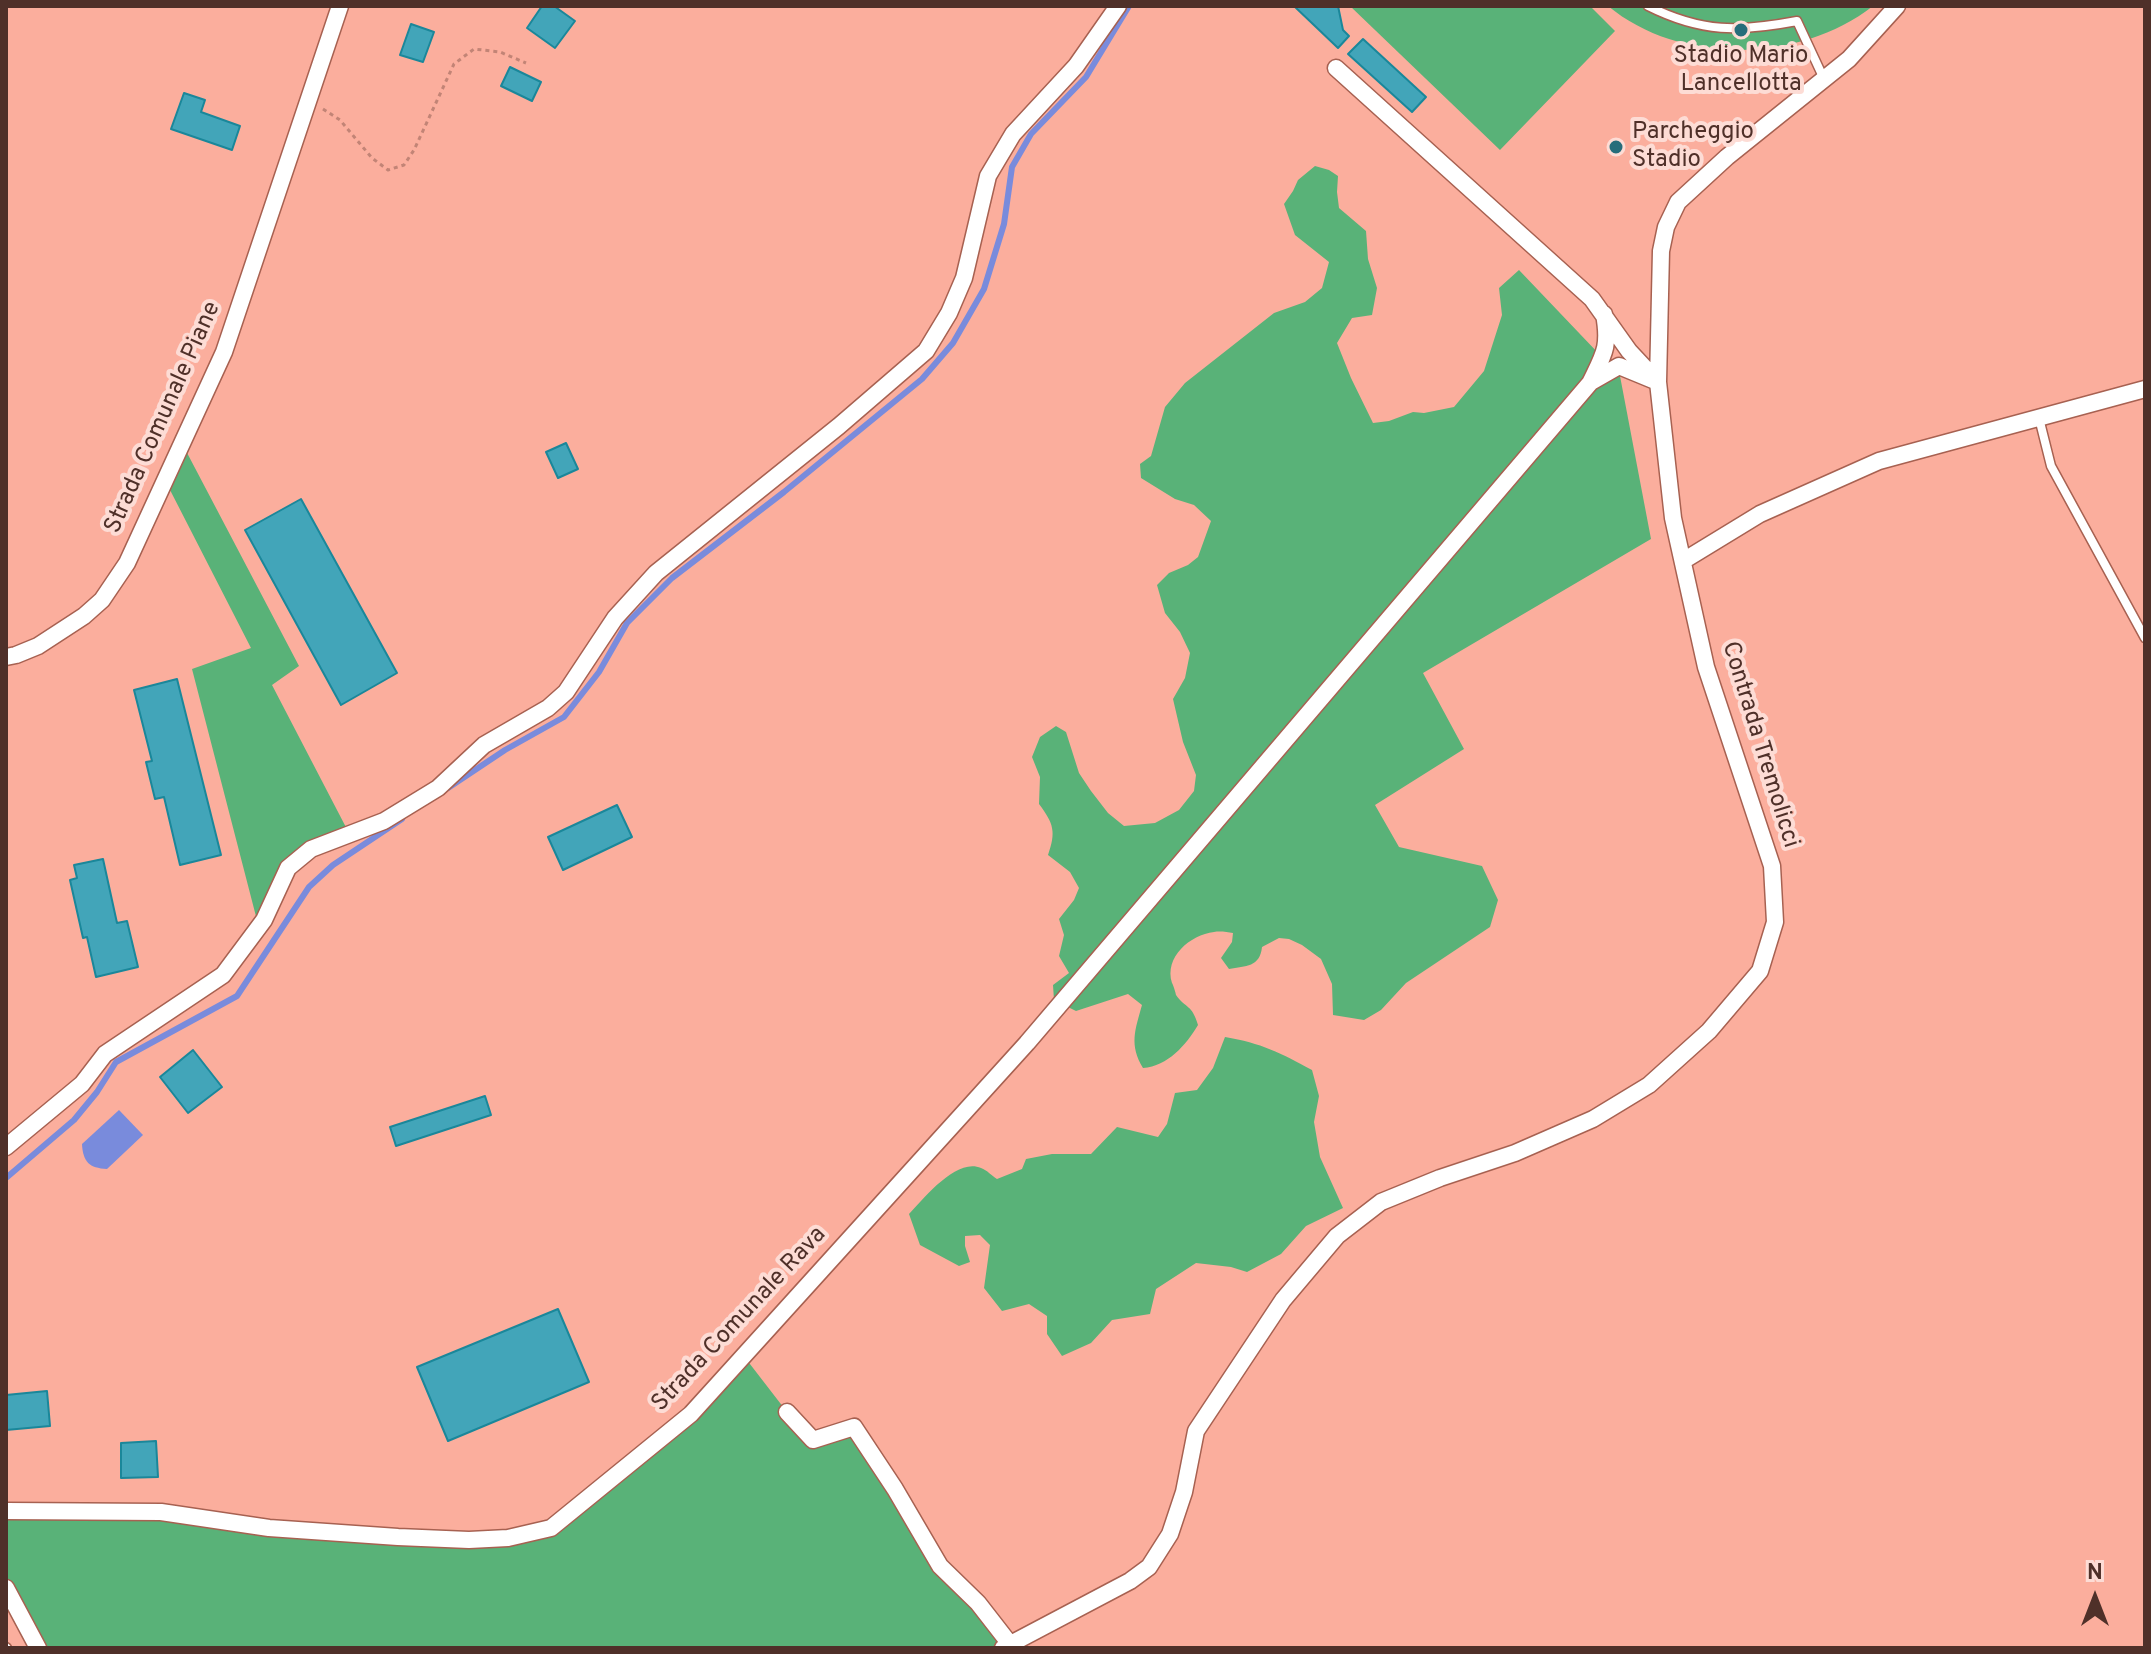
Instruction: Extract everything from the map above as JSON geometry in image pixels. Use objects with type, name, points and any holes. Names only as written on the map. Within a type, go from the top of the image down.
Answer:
[{"type":"street","name":"Strada Comunale Piane","points":[[6,657],[38,646],[84,616],[102,600],[127,563],[224,352],[340,6]]},
{"type":"street","points":[[6,1147],[82,1084],[105,1054],[223,975],[264,920],[288,868],[311,849],[384,821],[438,788],[484,745],[548,708],[566,692],[615,618],[656,573],[839,426],[926,351],[949,313],[964,278],[988,176],[1013,134],[1076,66],[1118,6]]},
{"type":"street","name":"Contrada Tremolicci","points":[[1009,1646],[1130,1581],[1149,1567],[1170,1534],[1184,1492],[1196,1431],[1283,1300],[1337,1236],[1381,1202],[1515,1153],[1593,1119],[1649,1085],[1709,1031],[1760,971],[1775,922],[1772,866],[1706,667],[1673,518],[1658,382],[1661,251],[1666,227],[1678,202],[1727,157],[1849,59],[1897,6]]},
{"type":"street","points":[[1336,68],[1592,299],[1627,348],[1658,382]]},
{"type":"street","points":[[1590,383],[1605,353],[1608,334],[1604,314]]},
{"type":"street","points":[[1605,353],[1615,346],[1627,348]]},
{"type":"street","points":[[1590,383],[1626,360],[1627,348]]},
{"type":"street","points":[[1619,366],[1658,382]]},
{"type":"street","name":"Strada Comunale Rava","points":[[6,1511],[161,1512],[269,1528],[426,1538],[508,1538],[551,1528],[691,1414],[1027,1043],[1590,383]]},
{"type":"street","points":[[1683,561],[1760,514],[1879,461],[2145,389]]},
{"type":"street","points":[[787,1412],[813,1440],[854,1427],[940,1566],[978,1603],[1009,1646]]},
{"type":"street","points":[[6,1588],[38,1648]]},
{"type":"lane","points":[[1648,6],[1679,21],[1710,28],[1739,29],[1797,21],[1824,79]]},
{"type":"lane","points":[[2039,418],[2051,466],[2145,638]]},
{"type":"path","points":[[309,101],[340,120],[372,158],[388,170],[404,165],[414,150],[454,64],[474,49],[500,52],[526,63]]},
{"type":"green space","points":[[1350,6],[1590,6],[1615,31],[1500,150]]},
{"type":"green space","name":"Stadio Mario Lancellotta","points":[[1608,6],[1873,6],[1844,25],[1811,38],[1776,47],[1740,50],[1705,47],[1670,39],[1637,26]]},
{"type":"green space","points":[[1315,166],[1338,176],[1339,208],[1366,231],[1368,259],[1377,288],[1372,315],[1352,318],[1337,343],[1373,423],[1413,412],[1454,407],[1484,371],[1502,315],[1499,288],[1519,270],[1620,376],[1651,539],[1423,673],[1464,749],[1375,805],[1399,847],[1482,866],[1498,900],[1490,927],[1406,983],[1381,1010],[1364,1020],[1333,1015],[1332,984],[1321,959],[1302,945],[1279,938],[1262,947],[1255,962],[1229,969],[1221,958],[1232,942],[1233,933],[1205,934],[1181,949],[1175,956],[1171,973],[1176,995],[1191,1010],[1198,1025],[1188,1040],[1168,1059],[1143,1068],[1135,1045],[1142,1005],[1128,994],[1076,1011],[1054,1000],[1053,985],[1069,973],[1059,956],[1064,935],[1059,919],[1079,888],[1070,872],[1048,855],[1052,828],[1039,804],[1040,777],[1032,757],[1040,737],[1056,726],[1066,732],[1079,773],[1108,813],[1124,826],[1155,823],[1179,810],[1194,791],[1196,775],[1183,742],[1173,699],[1185,678],[1190,653],[1180,632],[1165,613],[1157,585],[1169,573],[1198,557],[1211,521],[1194,505],[1175,499],[1141,478],[1140,464],[1151,456],[1165,407],[1185,383],[1274,313],[1305,302],[1322,288],[1329,262],[1295,235],[1284,204],[1298,180]]},
{"type":"green space","points":[[185,449],[299,666],[272,685],[350,835],[288,868],[259,928],[192,669],[251,648],[169,488]]},
{"type":"green space","points":[[1225,1037],[1270,1049],[1312,1070],[1319,1096],[1314,1122],[1320,1157],[1343,1208],[1306,1226],[1281,1254],[1247,1272],[1196,1263],[1156,1289],[1150,1314],[1112,1320],[1091,1343],[1062,1356],[1047,1334],[1047,1316],[1029,1304],[1002,1311],[984,1288],[990,1245],[980,1235],[965,1236],[970,1262],[959,1266],[920,1245],[909,1214],[942,1181],[962,1168],[981,1168],[997,1179],[1022,1169],[1026,1159],[1052,1154],[1091,1154],[1117,1127],[1158,1137],[1167,1124],[1175,1093],[1197,1090],[1213,1068]]},
{"type":"green space","points":[[743,1355],[813,1440],[854,1427],[1003,1648],[38,1648],[6,1588],[6,1511],[161,1512],[398,1537],[551,1528],[593,1496]]},
{"type":"water","points":[[119,1110],[143,1135],[107,1169],[91,1165],[86,1160],[82,1144]]},
{"type":"building","points":[[542,6],[554,6],[575,21],[555,48],[527,28]]},
{"type":"building","points":[[1294,6],[1338,6],[1343,30],[1349,36],[1338,48]]},
{"type":"building","points":[[411,24],[434,32],[423,62],[400,55]]},
{"type":"building","points":[[1363,39],[1426,97],[1412,112],[1348,54]]},
{"type":"building","points":[[510,67],[541,82],[532,101],[501,86]]},
{"type":"building","points":[[184,93],[205,100],[201,112],[240,126],[232,150],[171,129]]},
{"type":"building","points":[[566,443],[578,469],[558,478],[546,452]]},
{"type":"building","points":[[301,499],[397,673],[341,705],[245,530]]},
{"type":"building","points":[[177,679],[221,855],[180,865],[164,797],[155,799],[146,762],[152,761],[134,690]]},
{"type":"building","points":[[617,805],[632,837],[563,870],[548,837]]},
{"type":"building","points":[[103,859],[117,923],[127,921],[138,967],[96,977],[87,937],[83,938],[70,880],[77,878],[74,865]]},
{"type":"building","points":[[193,1050],[222,1087],[188,1113],[160,1077]]},
{"type":"building","points":[[485,1096],[491,1115],[396,1146],[390,1127]]},
{"type":"building","points":[[558,1309],[589,1382],[448,1441],[417,1367]]},
{"type":"building","points":[[47,1391],[50,1426],[6,1430],[6,1395]]},
{"type":"building","points":[[156,1441],[158,1477],[121,1478],[121,1443]]},
{"type":"waterway","points":[[448,788],[505,750],[564,717],[599,672],[627,623],[672,578],[784,492],[922,379],[953,343],[984,289],[1004,224],[1012,167],[1031,134],[1086,77],[1129,6]]},
{"type":"waterway","points":[[6,1178],[74,1120],[116,1062],[237,996],[309,887],[333,865],[402,819]]},
{"type":"place","name":"Stadio Mario Lancellotta","points":[[1741,30]]},
{"type":"place","name":"Parcheggio Stadio","points":[[1616,147]]}]
